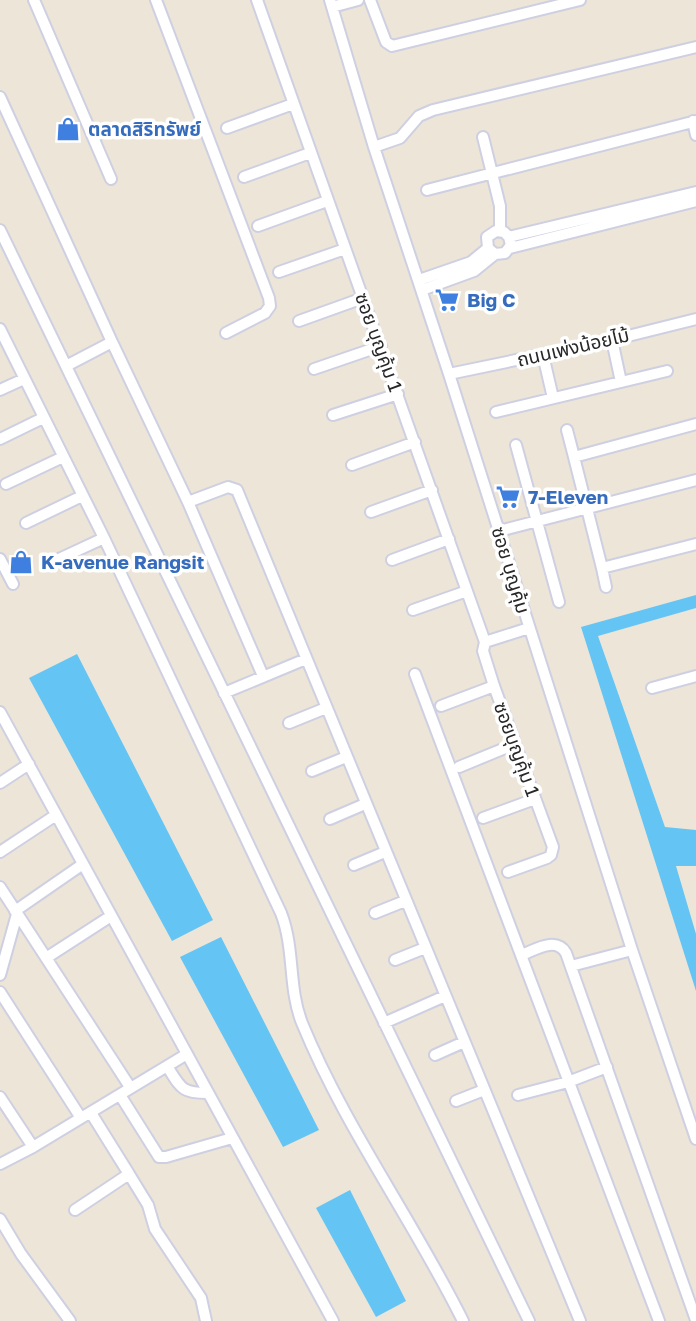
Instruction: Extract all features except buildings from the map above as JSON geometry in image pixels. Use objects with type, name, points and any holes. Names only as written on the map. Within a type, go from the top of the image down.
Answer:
[{"type":"street","points":[[34,0],[111,179]]},
{"type":"street","points":[[156,0],[269,298],[270,306],[265,313],[226,333]]},
{"type":"street","name":"ซอย บุญคุ้ม 1","points":[[257,0],[432,490],[484,647]]},
{"type":"street","points":[[331,4],[358,0]]},
{"type":"street","points":[[370,0],[386,42],[391,46],[580,0]]},
{"type":"street","name":"ซอย บุญคุ้ม","points":[[331,4],[374,147],[632,950],[696,1139]]},
{"type":"street","points":[[374,147],[400,138],[419,116],[433,110],[696,47]]},
{"type":"street","points":[[0,97],[188,502],[263,676]]},
{"type":"street","points":[[227,128],[293,104]]},
{"type":"street","points":[[427,190],[694,121],[696,135]]},
{"type":"street","points":[[483,137],[506,238],[502,254],[492,251],[486,241],[490,234],[506,238],[696,201]]},
{"type":"street","points":[[244,177],[310,153]]},
{"type":"street","points":[[506,238],[696,191]]},
{"type":"street","points":[[258,226],[327,201]]},
{"type":"street","points":[[0,230],[529,1321]]},
{"type":"street","points":[[279,272],[345,249]]},
{"type":"street","points":[[420,285],[492,251]]},
{"type":"street","points":[[299,321],[363,298]]},
{"type":"street","name":"ถนนเพ่งน้อยไม้","points":[[449,374],[612,340],[696,319]]},
{"type":"street","points":[[1,334],[104,538],[281,913],[289,932],[301,1021],[382,1177],[463,1321]]},
{"type":"street","points":[[612,340],[621,382]]},
{"type":"street","points":[[66,366],[112,342]]},
{"type":"street","points":[[314,369],[381,346]]},
{"type":"street","points":[[543,355],[553,398]]},
{"type":"street","points":[[496,412],[667,371]]},
{"type":"street","points":[[0,390],[24,379]]},
{"type":"street","points":[[333,415],[398,394]]},
{"type":"street","points":[[0,439],[43,418]]},
{"type":"street","points":[[574,457],[696,424]]},
{"type":"street","points":[[567,430],[606,587]]},
{"type":"street","points":[[352,465],[415,442]]},
{"type":"street","points":[[516,444],[559,602]]},
{"type":"street","points":[[6,484],[63,457]]},
{"type":"street","points":[[499,531],[696,480]]},
{"type":"street","points":[[188,502],[228,487],[237,490],[580,1321]]},
{"type":"street","points":[[372,512],[432,490]]},
{"type":"street","points":[[26,523],[82,496]]},
{"type":"street","points":[[46,565],[104,538]]},
{"type":"street","points":[[392,559],[449,539]]},
{"type":"street","points":[[601,568],[696,544]]},
{"type":"street","points":[[0,559],[13,584]]},
{"type":"street","points":[[412,610],[467,591]]},
{"type":"street","points":[[484,647],[529,628]]},
{"type":"street","name":"ซอยบุญคุ้ม 1","points":[[484,647],[494,686],[553,847],[547,858],[508,872]]},
{"type":"street","points":[[224,693],[306,659]]},
{"type":"street","points":[[415,674],[660,1321]]},
{"type":"street","points":[[652,688],[696,676]]},
{"type":"street","points":[[441,706],[494,686]]},
{"type":"street","points":[[289,723],[326,708]]},
{"type":"street","points":[[0,712],[333,1321]]},
{"type":"street","points":[[459,767],[515,744]]},
{"type":"street","points":[[312,771],[346,757]]},
{"type":"street","points":[[0,783],[29,764]]},
{"type":"street","points":[[483,818],[535,799]]},
{"type":"street","points":[[330,819],[365,804]]},
{"type":"street","points":[[0,852],[56,815]]},
{"type":"street","points":[[354,865],[385,852]]},
{"type":"street","points":[[0,975],[16,912],[83,864]]},
{"type":"street","points":[[0,887],[131,1087]]},
{"type":"street","points":[[375,913],[405,901]]},
{"type":"street","points":[[46,958],[111,916]]},
{"type":"street","points":[[521,955],[547,945],[559,945],[566,953],[696,1320]]},
{"type":"street","points":[[395,960],[425,948]]},
{"type":"street","points":[[571,966],[632,950]]},
{"type":"street","points":[[0,992],[148,1205],[155,1229],[201,1298],[206,1321]]},
{"type":"street","points":[[384,1023],[445,996]]},
{"type":"street","points":[[435,1055],[464,1042]]},
{"type":"street","points":[[0,1164],[187,1054]]},
{"type":"street","points":[[167,1066],[186,1092],[208,1093]]},
{"type":"street","points":[[518,1096],[568,1082],[607,1067]]},
{"type":"street","points":[[456,1101],[484,1090]]},
{"type":"street","points":[[120,1095],[159,1157],[232,1138]]},
{"type":"street","points":[[0,1097],[33,1147]]},
{"type":"street","points":[[75,1210],[128,1174]]},
{"type":"street","points":[[1,1224],[70,1321]]},
{"type":"water","points":[[696,595],[696,608],[598,636],[665,827],[696,830],[696,866],[676,866],[696,934],[696,991],[581,627]]},
{"type":"water","points":[[77,654],[213,920],[172,941],[29,678]]},
{"type":"water","points":[[221,937],[319,1130],[283,1147],[180,957]]},
{"type":"water","points":[[350,1190],[406,1301],[376,1317],[316,1208]]},
{"type":"place","name":"ตลาดสิริทรัพย์","points":[[68,129]]},
{"type":"place","name":"Big C","points":[[447,300]]},
{"type":"place","name":"7-Eleven","points":[[508,497]]},
{"type":"place","name":"K-avenue Rangsit","points":[[21,562]]}]
